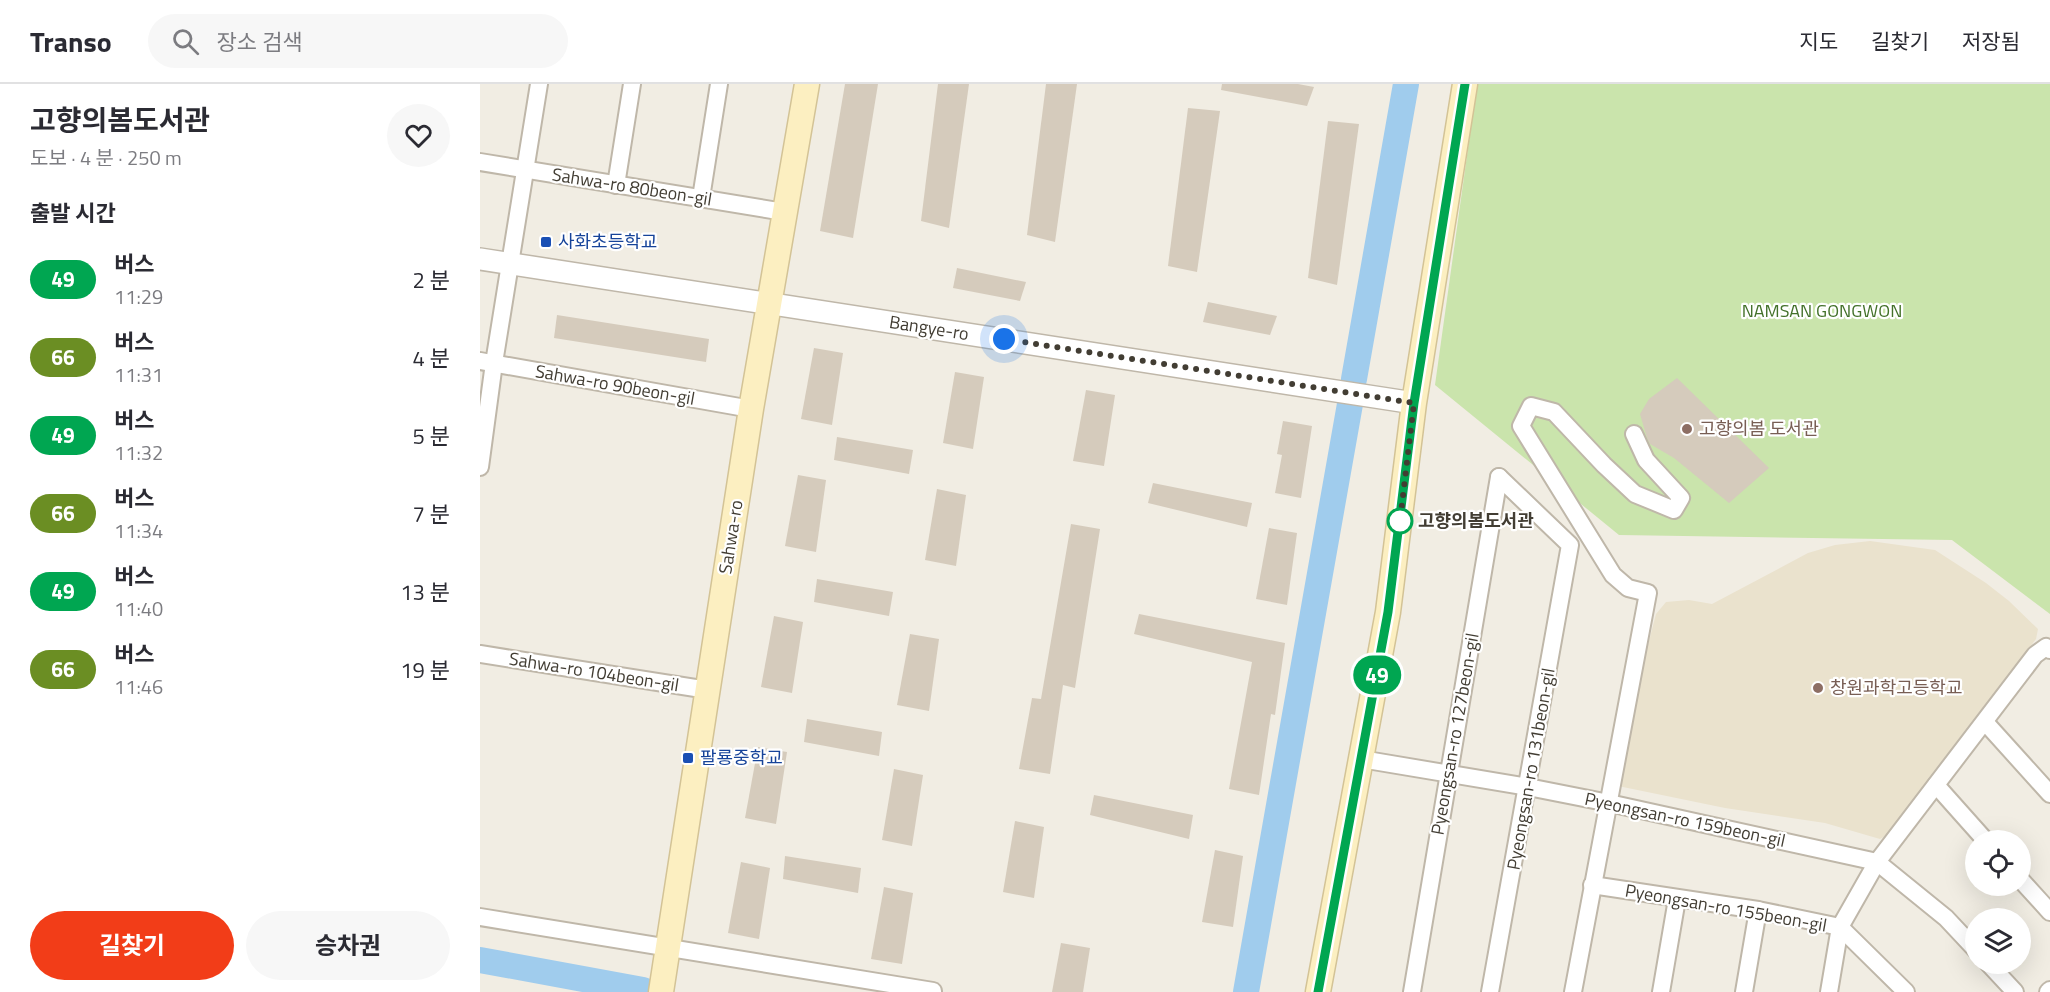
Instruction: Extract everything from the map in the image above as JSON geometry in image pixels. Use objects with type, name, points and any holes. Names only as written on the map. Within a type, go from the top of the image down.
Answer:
[{"type":"main road","name":"Sahwa-ro","points":[[661,992],[768,303],[807,84]]},
{"type":"main road","points":[[1318,992],[1388,612],[1414,403],[1465,84]]},
{"type":"street","points":[[480,466],[487,362],[509,264],[539,84]]},
{"type":"street","points":[[616,185],[632,84]]},
{"type":"street","points":[[701,198],[719,84]]},
{"type":"street","name":"Sahwa-ro 80beon-gil","points":[[480,162],[784,212]]},
{"type":"street","name":"Bangye-ro","points":[[480,259],[1414,403]]},
{"type":"street","name":"Sahwa-ro 90beon-gil","points":[[487,362],[751,409]]},
{"type":"street","points":[[1573,992],[1648,593],[1628,588],[1613,575],[1521,426],[1531,406],[1554,412],[1635,494],[1674,510],[1681,498],[1646,460],[1634,435]]},
{"type":"street","name":"Pyeongsan-ro 127beon-gil","points":[[1412,992],[1499,477],[1570,545]]},
{"type":"street","name":"Pyeongsan-ro 131beon-gil","points":[[1490,992],[1570,545]]},
{"type":"street","points":[[1829,992],[1840,927],[1877,862],[1985,722],[2042,653]]},
{"type":"street","name":"Sahwa-ro 104beon-gil","points":[[480,654],[708,690]]},
{"type":"street","points":[[1985,722],[2050,794]]},
{"type":"street","name":"Pyeongsan-ro 159beon-gil","points":[[1361,759],[1528,786],[1877,862],[1946,918],[1965,938]]},
{"type":"street","points":[[1936,785],[1976,830]]},
{"type":"street","name":"Pyeongsan-ro 155beon-gil","points":[[1592,885],[1758,910],[1840,927],[1906,992]]},
{"type":"street","points":[[2031,891],[2050,912]]},
{"type":"street","points":[[1661,992],[1677,899]]},
{"type":"street","points":[[1744,992],[1758,910]]},
{"type":"street","points":[[480,917],[933,991]]},
{"type":"street","points":[[1998,974],[2015,992]]},
{"type":"shaded area","name":"창원과학고등학교","points":[[1870,541],[1935,550],[1986,583],[2038,629],[2036,639],[1887,835],[1880,839],[1825,823],[1725,808],[1618,786],[1624,737],[1656,614],[1666,602],[1689,600],[1712,604],[1808,553],[1835,545]]},
{"type":"green space","name":"NAMSAN GONGWON","points":[[1477,84],[2050,84],[2050,614],[1952,540],[1619,535],[1435,385]]},
{"type":"building","points":[[845,84],[878,84],[853,238],[820,231]]},
{"type":"building","points":[[938,84],[969,84],[949,228],[921,221]]},
{"type":"building","points":[[1046,84],[1077,84],[1055,242],[1027,235]]},
{"type":"building","points":[[1222,84],[1298,84],[1314,87],[1307,106],[1221,90]]},
{"type":"building","points":[[1188,108],[1220,111],[1197,272],[1168,266]]},
{"type":"building","points":[[1328,121],[1359,124],[1337,285],[1308,278]]},
{"type":"building","points":[[957,268],[1026,282],[1020,301],[953,288]]},
{"type":"building","points":[[1208,302],[1277,316],[1270,335],[1203,322]]},
{"type":"building","points":[[557,315],[709,339],[706,362],[554,338]]},
{"type":"building","points":[[814,348],[843,353],[832,425],[801,419]]},
{"type":"building","points":[[955,372],[984,377],[973,449],[943,443]]},
{"type":"building","name":"고향의봄 도서관","points":[[1677,378],[1769,468],[1729,503],[1674,458],[1650,444],[1647,438],[1640,414],[1649,399]]},
{"type":"building","points":[[1086,390],[1115,395],[1104,466],[1073,461]]},
{"type":"building","points":[[1283,421],[1312,426],[1301,498],[1275,493],[1282,455],[1277,454]]},
{"type":"building","points":[[837,437],[913,450],[909,474],[834,460]]},
{"type":"building","points":[[798,475],[826,480],[816,552],[785,546]]},
{"type":"building","points":[[1153,483],[1252,503],[1247,527],[1148,503]]},
{"type":"building","points":[[937,489],[966,495],[956,566],[925,560]]},
{"type":"building","points":[[1071,524],[1100,529],[1075,688],[1063,685],[1050,774],[1019,769],[1032,698],[1041,699]]},
{"type":"building","points":[[1269,528],[1297,533],[1287,605],[1256,599]]},
{"type":"building","points":[[817,579],[893,592],[889,616],[814,602]]},
{"type":"building","points":[[1139,614],[1285,643],[1275,715],[1271,714],[1259,795],[1229,789],[1252,662],[1134,634]]},
{"type":"building","points":[[774,616],[803,622],[792,693],[761,687]]},
{"type":"building","points":[[910,634],[939,639],[929,711],[897,705]]},
{"type":"building","points":[[807,719],[882,732],[879,756],[804,742]]},
{"type":"building","points":[[758,747],[787,752],[776,824],[745,818]]},
{"type":"building","points":[[894,769],[923,775],[912,846],[882,840]]},
{"type":"building","points":[[1094,795],[1193,815],[1189,839],[1090,815]]},
{"type":"building","points":[[1015,821],[1044,827],[1034,898],[1003,892]]},
{"type":"building","points":[[1215,850],[1243,856],[1233,927],[1202,922]]},
{"type":"building","points":[[785,856],[861,868],[858,893],[783,879]]},
{"type":"building","points":[[741,862],[770,868],[759,939],[728,933]]},
{"type":"building","points":[[884,887],[913,893],[902,964],[871,959]]},
{"type":"building","points":[[1061,943],[1090,948],[1083,992],[1052,992]]},
{"type":"waterway","points":[[1354,379],[1406,84]]},
{"type":"waterway","points":[[1246,992],[1350,404]]},
{"type":"waterway","points":[[480,960],[643,990]]},
{"type":"bus line","name":"49","points":[[1318,992],[1388,612],[1414,403],[1465,84]]},
{"type":"place","name":"사화초등학교","points":[[546,242]]},
{"type":"place","name":"고향의봄 도서관","points":[[1687,429]]},
{"type":"place","name":"고향의봄도서관","points":[[1400,521]]},
{"type":"place","name":"창원과학고등학교","points":[[1818,688]]},
{"type":"place","name":"팔룡중학교","points":[[688,758]]},
{"type":"route","points":[[1004,339],[1414,403],[1400,521]]}]
